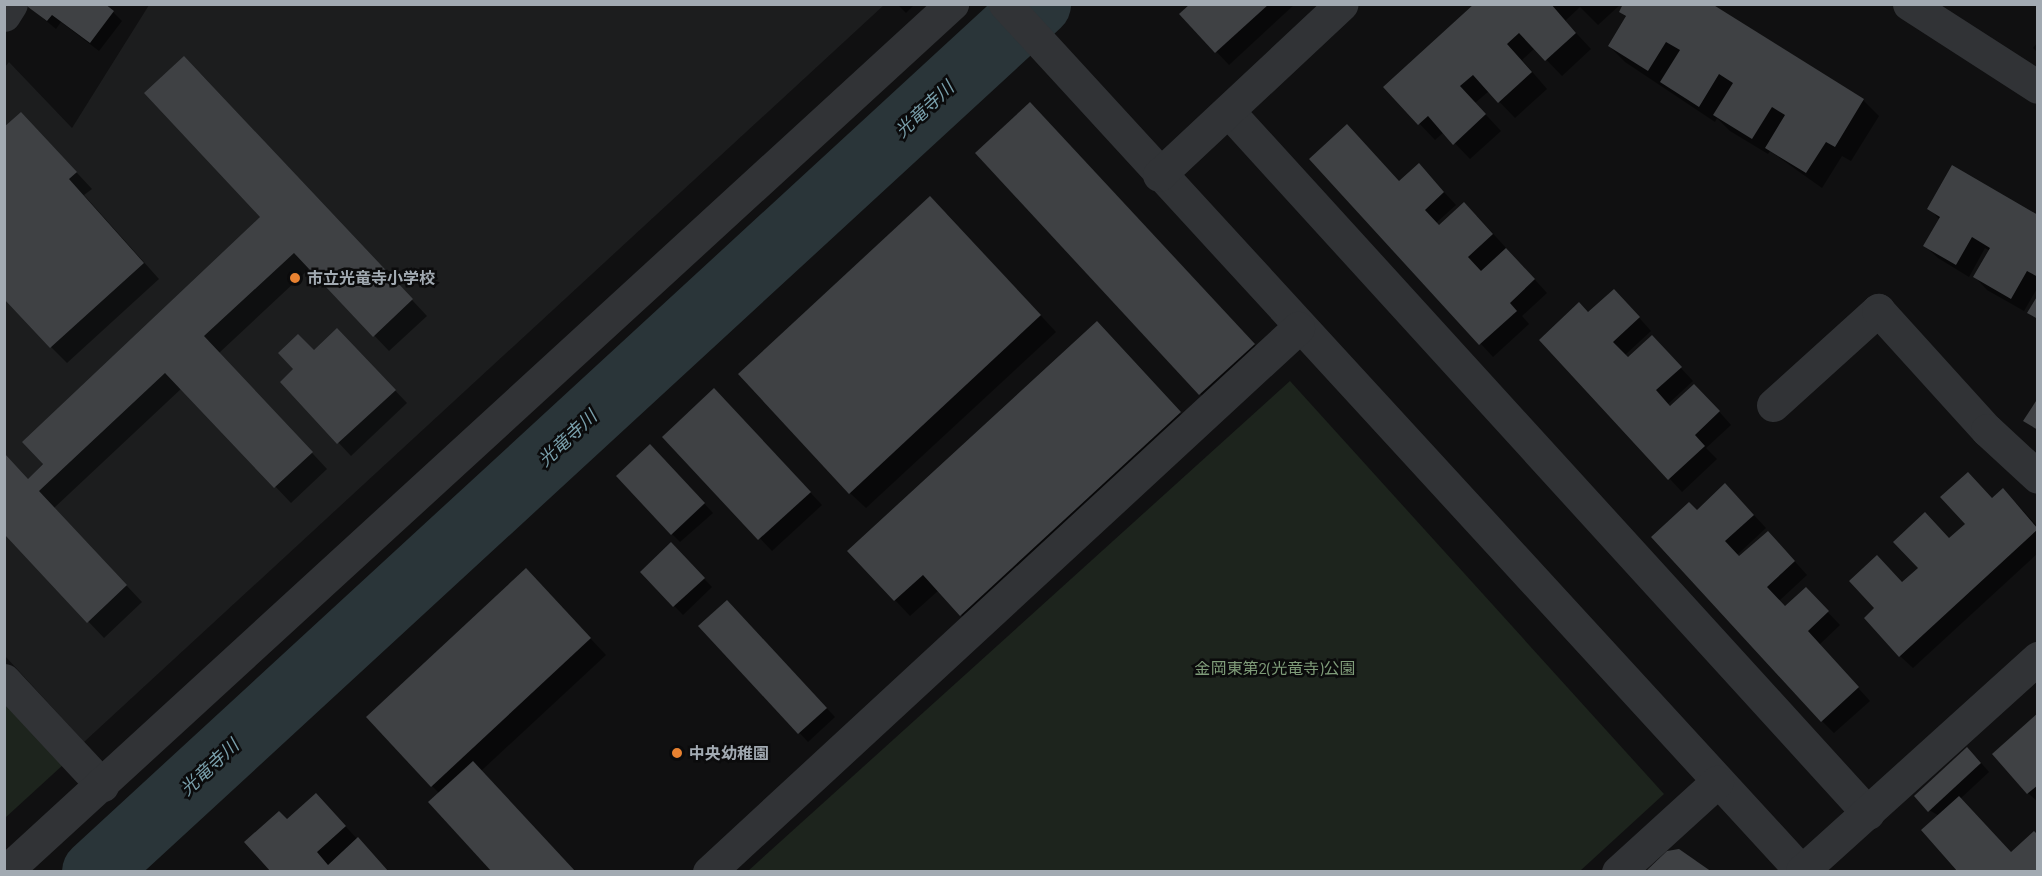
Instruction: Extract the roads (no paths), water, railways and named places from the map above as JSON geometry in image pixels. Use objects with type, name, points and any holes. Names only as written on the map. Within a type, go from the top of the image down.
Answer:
[{"type":"street","points":[[4,15],[11,4]]},
{"type":"street","points":[[5,872],[952,4]]},
{"type":"street","points":[[1159,175],[1342,4]]},
{"type":"street","points":[[1909,4],[2037,87]]},
{"type":"street","points":[[1005,5],[1298,328],[1802,871],[2037,658]]},
{"type":"street","points":[[1228,111],[1868,813]]},
{"type":"street","points":[[1773,405],[1878,310],[1987,430],[2037,477]]},
{"type":"street","points":[[709,872],[1298,328]]},
{"type":"street","points":[[4,680],[102,785]]},
{"type":"street","points":[[1618,872],[1717,782]]},
{"type":"waterway","name":"光竜寺川","points":[[95,872],[1038,4]]},
{"type":"place","name":"市立光竜寺小学校","points":[[295,278]]},
{"type":"place","name":"中央幼稚園","points":[[677,753]]},
{"type":"park label","name":"金岡東第2(光竜寺)公園","points":[[1275,668]]}]
